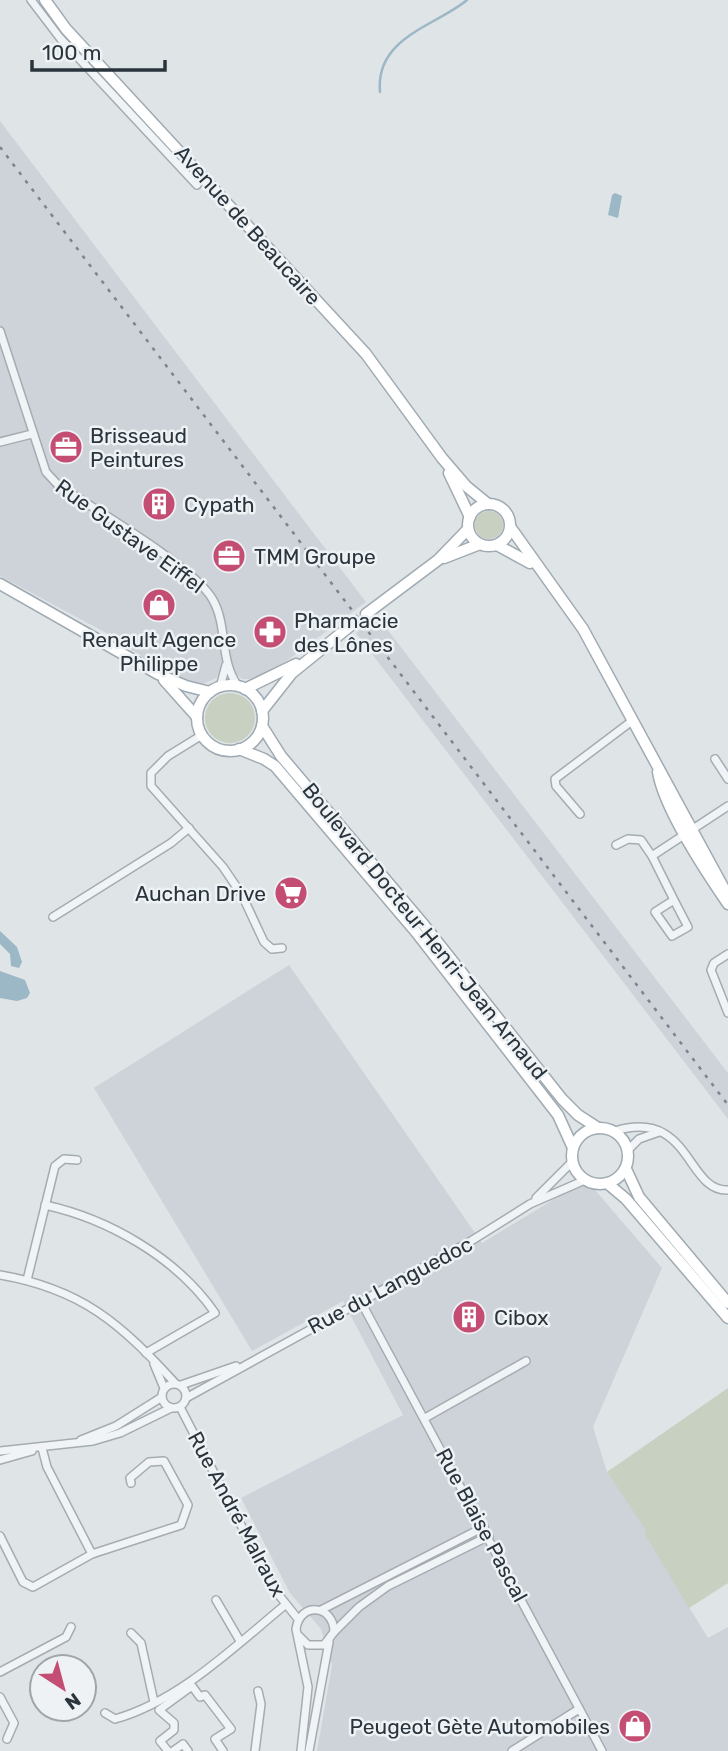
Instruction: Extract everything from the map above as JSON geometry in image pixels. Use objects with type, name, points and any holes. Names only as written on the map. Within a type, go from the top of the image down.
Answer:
[{"type":"main road","name":"Avenue de Beaucaire","points":[[45,0],[66,29],[366,355],[442,458],[466,486],[488,504]]},
{"type":"main road","name":"Avenue de Beaucaire","points":[[442,458],[469,523]]},
{"type":"main road","points":[[366,614],[438,560],[469,523],[477,508],[488,504],[498,506],[506,513],[510,528],[538,569],[583,629],[657,769],[660,785],[728,896]]},
{"type":"main road","points":[[469,523],[472,538],[480,544]]},
{"type":"main road","points":[[497,545],[508,535],[510,528]]},
{"type":"main road","points":[[438,560],[480,544],[497,545],[538,569]]},
{"type":"main road","points":[[0,584],[158,674],[186,686],[215,689],[242,687],[307,658]]},
{"type":"main road","points":[[262,712],[278,687],[307,658],[355,622]]},
{"type":"main road","points":[[158,674],[197,717],[202,735],[215,747],[239,749],[256,738],[262,726],[262,712],[256,698],[242,687]]},
{"type":"main road","points":[[197,717],[201,703],[215,689]]},
{"type":"main road","name":"Boulevard Docteur Henri-Jean Arnaud","points":[[262,726],[281,756],[424,925],[562,1099],[578,1115],[598,1128]]},
{"type":"main road","name":"Boulevard Docteur Henri-Jean Arnaud","points":[[239,749],[275,766],[408,922],[558,1115],[573,1148]]},
{"type":"main road","points":[[690,831],[728,904]]},
{"type":"main road","points":[[607,1183],[621,1175],[628,1150],[615,1131],[598,1128],[582,1134],[573,1148],[572,1162],[585,1180],[607,1183],[626,1199],[728,1318]]},
{"type":"main road","points":[[625,1168],[639,1197],[728,1303]]},
{"type":"street","name":"Avenue de Beaucaire","points":[[31,0],[60,38],[197,185]]},
{"type":"street","name":"Rue Gustave Eiffel","points":[[0,331],[42,464],[51,480],[202,584],[219,612],[226,664],[242,687]]},
{"type":"street","points":[[0,442],[32,434]]},
{"type":"street","name":"Rue Gustave Eiffel","points":[[215,689],[226,664]]},
{"type":"street","points":[[580,814],[556,786],[557,776],[632,721]]},
{"type":"street","points":[[202,735],[168,756],[151,772],[149,779],[154,790],[206,844],[235,884],[264,942],[272,948],[282,948]]},
{"type":"street","points":[[715,759],[728,779]]},
{"type":"street","points":[[652,856],[728,806]]},
{"type":"street","points":[[53,917],[171,843],[189,828]]},
{"type":"street","points":[[616,845],[628,839],[641,840],[652,856],[688,926],[672,936],[655,912],[674,900]]},
{"type":"street","points":[[728,954],[714,963],[711,970],[728,1013]]},
{"type":"street","points":[[615,1131],[642,1126],[659,1132],[676,1142],[708,1183],[720,1191],[728,1190]]},
{"type":"street","points":[[628,1150],[639,1139],[659,1132]]},
{"type":"street","points":[[27,1280],[55,1166],[64,1159],[77,1160]]},
{"type":"street","name":"Rue du Languedoc","points":[[530,1204],[572,1162]]},
{"type":"street","name":"Rue du Languedoc","points":[[186,1398],[471,1241],[530,1204],[585,1180]]},
{"type":"street","points":[[45,1205],[98,1222],[137,1244],[176,1269],[200,1291],[215,1313],[146,1353]]},
{"type":"street","points":[[0,1275],[52,1287],[103,1312],[178,1384],[186,1398],[180,1407],[171,1408],[110,1436],[42,1448],[0,1451]]},
{"type":"street","name":"Rue Blaise Pascal","points":[[360,1300],[602,1751]]},
{"type":"street","points":[[74,1443],[116,1426],[162,1397],[164,1388],[152,1360]]},
{"type":"street","points":[[425,1418],[526,1361]]},
{"type":"street","name":"Rue du Languedoc","points":[[178,1384],[247,1363]]},
{"type":"street","points":[[164,1388],[178,1384]]},
{"type":"street","points":[[162,1397],[171,1408]]},
{"type":"street","name":"Rue André Malraux","points":[[180,1407],[274,1589],[298,1619]]},
{"type":"street","points":[[0,1460],[42,1448]]},
{"type":"street","points":[[42,1448],[47,1468],[92,1554]]},
{"type":"street","points":[[0,1535],[23,1582],[33,1587],[92,1554],[181,1525],[188,1506],[164,1461],[149,1462],[130,1478],[131,1483]]},
{"type":"street","points":[[302,1751],[308,1696],[298,1636],[298,1619],[308,1610],[321,1609],[484,1527]]},
{"type":"street","points":[[309,1751],[329,1642],[334,1632],[359,1607],[388,1586],[489,1536]]},
{"type":"street","points":[[216,1600],[240,1641]]},
{"type":"street","points":[[105,1713],[115,1718],[141,1711],[202,1672],[285,1605]]},
{"type":"street","points":[[321,1609],[332,1620],[334,1632]]},
{"type":"street","points":[[0,1672],[66,1637],[71,1627]]},
{"type":"street","points":[[131,1633],[141,1643],[154,1702]]},
{"type":"street","points":[[298,1636],[307,1645],[329,1642]]},
{"type":"street","points":[[188,1751],[183,1744],[170,1751],[160,1741],[174,1730],[174,1723],[159,1710],[192,1686],[200,1697],[205,1695],[231,1728],[215,1739],[223,1751]]},
{"type":"street","points":[[255,1751],[261,1704],[258,1691]]},
{"type":"street","points":[[0,1697],[14,1723],[7,1739]]},
{"type":"street","points":[[512,1751],[579,1709]]},
{"type":"shaded area","points":[[0,121],[366,602],[285,662],[254,679],[242,679],[232,671],[220,671],[216,678],[203,684],[182,679],[160,669],[112,636],[0,576]]},
{"type":"shaded area","points":[[377,616],[728,1073],[728,1119],[356,633]]},
{"type":"shaded area","points":[[289,965],[482,1243],[577,1185],[587,1186],[595,1190],[662,1268],[593,1427],[607,1472],[647,1530],[644,1533],[708,1638],[728,1627],[728,1751],[317,1751],[332,1665],[321,1629],[290,1593],[241,1498],[403,1415],[343,1301],[252,1351],[94,1088]]},
{"type":"green space","points":[[489,511],[499,515],[503,525],[499,535],[489,539],[479,535],[475,525],[479,515]]},
{"type":"green space","points":[[230,693],[248,700],[255,718],[248,736],[230,743],[212,736],[205,718],[212,700]]},
{"type":"green space","points":[[728,1388],[728,1583],[689,1608],[644,1533],[646,1530],[607,1472]]},
{"type":"water","points":[[615,193],[622,196],[618,218],[608,215],[612,195]]},
{"type":"water","points":[[0,931],[17,947],[22,962],[19,968],[11,966],[10,954],[0,944]]},
{"type":"water","points":[[0,971],[25,980],[30,993],[27,998],[17,1001],[0,998]]},
{"type":"waterway","points":[[380,92],[381,73],[387,58],[397,46],[467,0]]},
{"type":"railway","points":[[0,147],[728,1105]]},
{"type":"place","name":"Brisseaud Peintures","points":[[66,447]]},
{"type":"place","name":"Cypath","points":[[159,504]]},
{"type":"place","name":"TMM Groupe","points":[[229,556]]},
{"type":"place","name":"Renault Agence Philippe","points":[[159,605]]},
{"type":"place","name":"Pharmacie des Lônes","points":[[270,632]]},
{"type":"place","name":"Auchan Drive","points":[[291,893]]},
{"type":"place","name":"Cibox","points":[[469,1317]]},
{"type":"place","name":"Peugeot Gète Automobiles","points":[[635,1726]]}]
